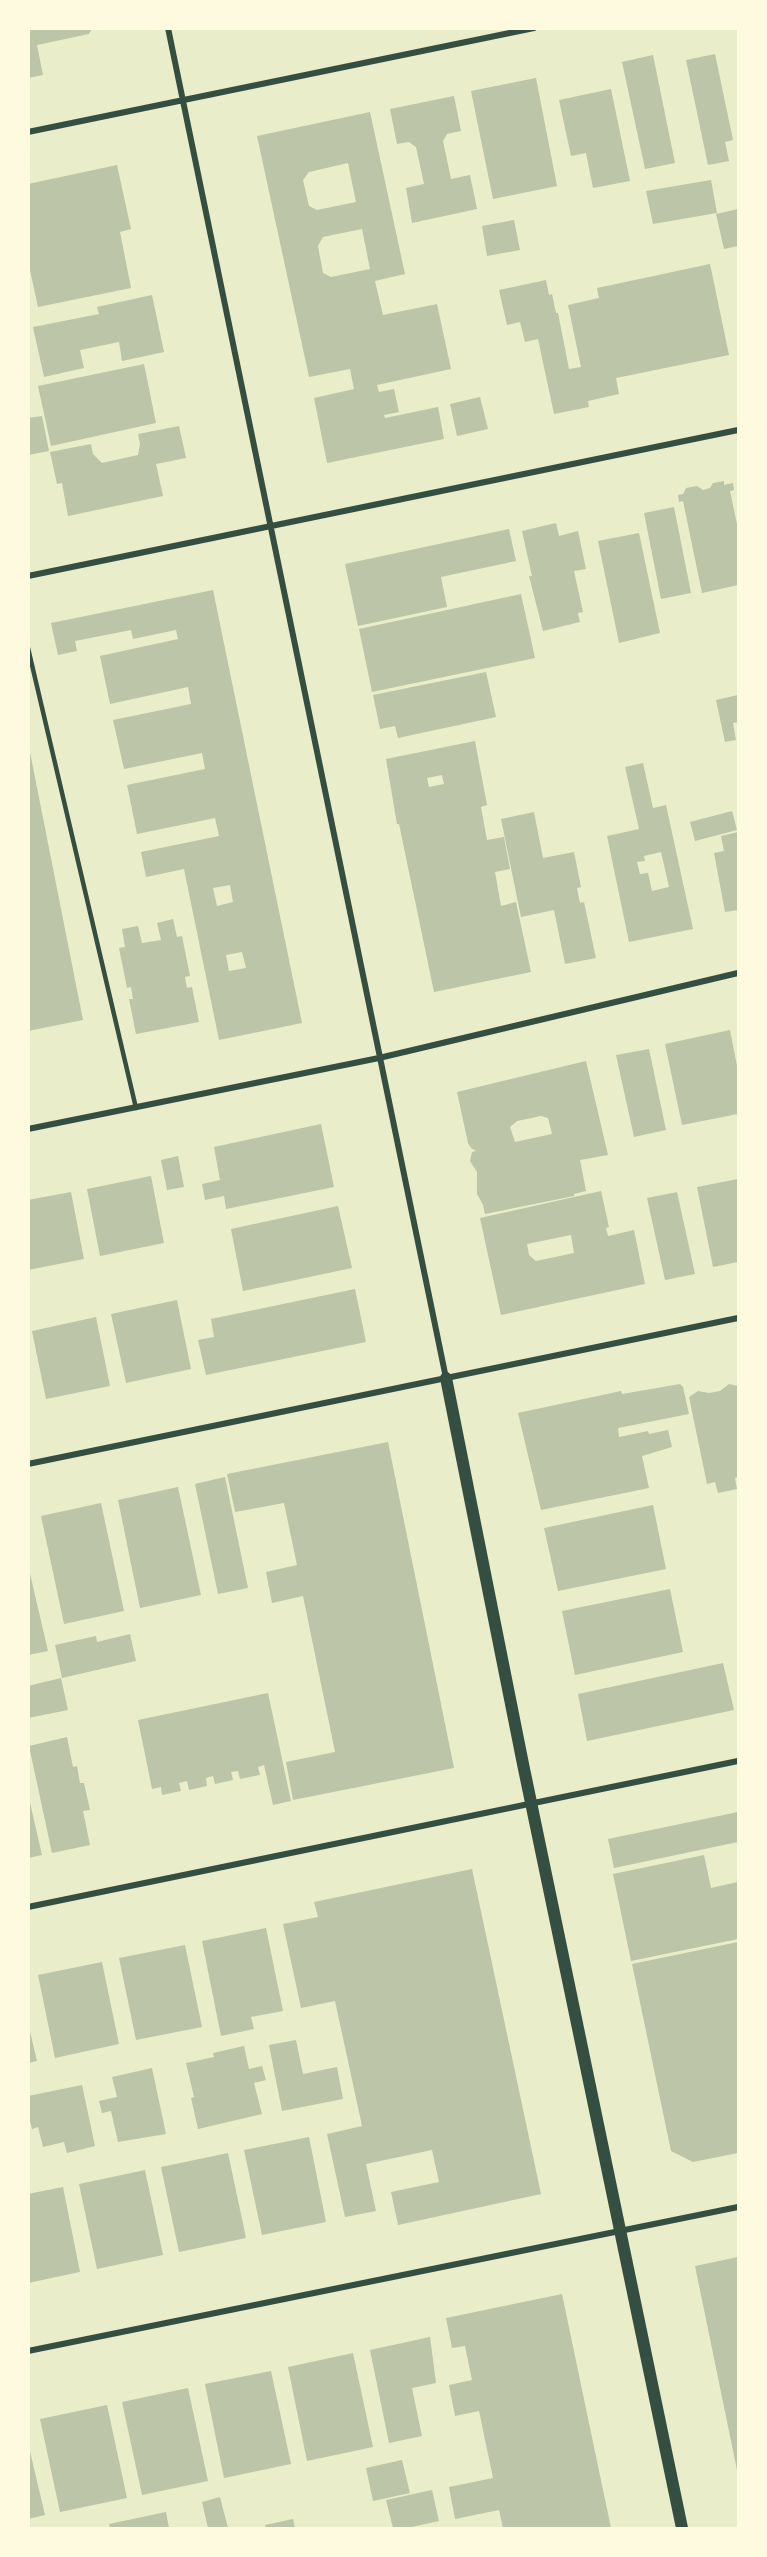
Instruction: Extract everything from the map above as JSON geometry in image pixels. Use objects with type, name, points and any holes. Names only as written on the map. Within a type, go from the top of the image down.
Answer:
[{"type":"main road","points":[[446,1378],[531,1804],[682,2529]]},
{"type":"street","points":[[168,28],[446,1378]]},
{"type":"street","points":[[28,132],[534,28]]},
{"type":"street","points":[[28,576],[738,430]]},
{"type":"street","points":[[28,1129],[380,1058],[738,973]]},
{"type":"street","points":[[28,1464],[738,1318]]},
{"type":"street","points":[[28,1907],[738,1761]]},
{"type":"street","points":[[28,2351],[738,2207]]},
{"type":"lane","points":[[28,648],[136,1108]]},
{"type":"building","points":[[28,28],[92,28],[89,34],[37,45],[43,75],[28,78]]},
{"type":"building","points":[[715,54],[733,140],[725,142],[729,161],[708,165],[686,60]]},
{"type":"building","points":[[653,55],[675,163],[645,169],[622,62]]},
{"type":"building","points":[[536,78],[557,186],[493,199],[471,91]]},
{"type":"building","points":[[611,89],[630,181],[593,188],[586,153],[571,156],[559,100]]},
{"type":"building","points":[[454,96],[461,131],[447,134],[443,141],[451,179],[470,175],[477,209],[412,223],[406,188],[424,184],[416,147],[409,142],[397,144],[390,109]]},
{"type":"building","points":[[370,112],[405,274],[375,281],[383,315],[437,304],[451,369],[377,385],[379,392],[394,389],[399,412],[384,415],[385,418],[438,407],[444,439],[327,463],[314,398],[354,389],[350,369],[309,377],[257,136]],"holes":[[[348,163],[356,202],[317,210],[309,206],[303,180],[309,172]],[[362,229],[370,269],[331,277],[323,273],[318,246],[323,237]]]},
{"type":"building","points":[[117,165],[131,229],[120,232],[131,288],[38,307],[28,261],[28,184]]},
{"type":"building","points":[[711,180],[717,213],[653,224],[646,191]]},
{"type":"building","points":[[738,209],[738,246],[724,249],[716,214]]},
{"type":"building","points":[[514,220],[520,250],[487,256],[482,226]]},
{"type":"building","points":[[710,264],[729,355],[616,378],[619,394],[588,401],[589,407],[554,414],[538,339],[525,342],[520,322],[507,325],[499,290],[546,280],[549,295],[552,294],[556,313],[558,313],[569,369],[581,367],[568,305],[599,298],[597,288]]},
{"type":"building","points":[[152,295],[164,352],[122,361],[119,342],[80,350],[84,368],[44,377],[33,327],[99,314],[97,307]]},
{"type":"building","points":[[144,364],[156,423],[51,446],[38,386]]},
{"type":"building","points":[[480,397],[488,429],[457,436],[450,404]]},
{"type":"building","points":[[42,416],[49,451],[28,455],[28,418]]},
{"type":"building","points":[[179,426],[186,458],[156,464],[163,496],[68,516],[62,483],[57,484],[50,452],[91,444],[93,454],[102,463],[138,455],[140,444],[138,434]]},
{"type":"building","points":[[724,481],[724,485],[733,483],[734,490],[730,491],[738,529],[738,585],[702,593],[683,501],[679,502],[678,495],[683,494],[686,488],[697,486],[703,490],[710,488],[713,483]]},
{"type":"building","points":[[674,507],[691,593],[661,599],[644,513]]},
{"type":"building","points":[[556,523],[559,536],[578,531],[586,569],[574,571],[583,612],[578,613],[580,622],[543,631],[529,576],[532,576],[522,531]]},
{"type":"building","points":[[509,529],[516,561],[441,577],[447,607],[358,626],[345,564]]},
{"type":"building","points":[[639,533],[660,633],[619,643],[598,541]]},
{"type":"building","points":[[213,590],[302,1023],[219,1040],[184,869],[146,877],[141,852],[219,836],[215,818],[137,834],[127,785],[205,769],[202,753],[124,769],[113,720],[191,704],[188,687],[110,704],[100,656],[178,639],[176,630],[133,639],[131,630],[75,641],[77,651],[58,655],[51,623]],"holes":[[[230,885],[233,902],[217,906],[213,888]],[[242,952],[246,968],[229,971],[226,955]]]},
{"type":"building","points":[[521,594],[535,658],[372,692],[359,629]]},
{"type":"building","points":[[486,672],[496,717],[398,738],[395,726],[380,729],[373,695]]},
{"type":"building","points":[[738,695],[738,722],[733,723],[736,740],[725,742],[716,700]]},
{"type":"building","points":[[475,741],[487,805],[481,807],[487,840],[504,837],[510,869],[495,872],[501,906],[516,902],[531,972],[434,992],[399,824],[397,824],[386,759]],"holes":[[[442,775],[444,784],[429,787],[427,778]]]},
{"type":"building","points":[[28,742],[83,1020],[28,1031]]},
{"type":"building","points":[[643,763],[653,808],[666,805],[693,929],[629,942],[607,836],[639,829],[625,767]],"holes":[[[661,852],[669,887],[652,891],[648,873],[640,874],[637,862],[645,861],[644,856]]]},
{"type":"building","points":[[732,811],[737,830],[695,841],[690,822]]},
{"type":"building","points":[[534,812],[543,858],[574,852],[581,887],[577,888],[580,903],[584,902],[596,958],[565,964],[554,910],[521,917],[501,819]]},
{"type":"building","points":[[738,832],[738,910],[725,912],[714,853],[724,851],[721,836]]},
{"type":"building","points":[[173,919],[177,937],[182,936],[190,976],[185,977],[187,988],[192,987],[199,1022],[136,1034],[129,999],[133,999],[131,987],[127,988],[119,948],[125,947],[122,929],[138,926],[142,943],[161,940],[157,923]]},
{"type":"building","points":[[730,1030],[738,1071],[738,1114],[682,1125],[665,1044]]},
{"type":"building","points":[[649,1049],[666,1130],[634,1137],[616,1055]]},
{"type":"building","points":[[586,1061],[608,1155],[580,1160],[586,1191],[574,1194],[574,1196],[485,1214],[477,1194],[477,1172],[470,1161],[472,1152],[476,1151],[468,1143],[457,1092]],"holes":[[[541,1116],[548,1118],[552,1134],[515,1142],[510,1127],[517,1121]]]},
{"type":"building","points":[[321,1124],[334,1187],[226,1209],[224,1196],[205,1200],[202,1184],[220,1180],[214,1147]]},
{"type":"building","points":[[178,1156],[184,1187],[167,1190],[161,1160]]},
{"type":"building","points":[[151,1176],[164,1243],[100,1256],[87,1189]]},
{"type":"building","points":[[738,1179],[738,1262],[713,1267],[697,1187]]},
{"type":"building","points":[[601,1191],[609,1227],[606,1228],[608,1236],[634,1230],[645,1284],[501,1315],[480,1218]],"holes":[[[571,1235],[574,1253],[536,1261],[529,1255],[527,1244]]]},
{"type":"building","points":[[71,1192],[84,1259],[28,1270],[28,1200]]},
{"type":"building","points":[[677,1192],[695,1274],[665,1280],[647,1198]]},
{"type":"building","points":[[338,1206],[352,1268],[243,1291],[231,1229]]},
{"type":"building","points":[[355,1289],[366,1342],[206,1375],[198,1340],[214,1337],[211,1319]]},
{"type":"building","points":[[177,1300],[191,1369],[126,1383],[111,1314]]},
{"type":"building","points":[[96,1317],[110,1386],[46,1399],[32,1331]]},
{"type":"building","points":[[680,1384],[683,1387],[689,1414],[618,1428],[619,1437],[648,1431],[649,1434],[668,1430],[672,1447],[642,1456],[649,1488],[541,1510],[518,1413],[621,1391],[622,1394]]},
{"type":"building","points":[[729,1384],[738,1386],[738,1477],[735,1478],[737,1489],[718,1493],[715,1482],[707,1484],[689,1397],[698,1391],[709,1393],[720,1391]]},
{"type":"building","points":[[388,1442],[454,1768],[293,1800],[286,1762],[335,1752],[303,1596],[272,1603],[266,1572],[297,1565],[284,1503],[235,1512],[227,1474]]},
{"type":"building","points":[[225,1477],[248,1588],[218,1594],[195,1484]]},
{"type":"building","points":[[178,1487],[201,1595],[140,1608],[118,1500]]},
{"type":"building","points":[[101,1503],[124,1611],[64,1624],[41,1516]]},
{"type":"building","points":[[653,1505],[666,1569],[558,1591],[544,1528]]},
{"type":"building","points":[[28,1565],[48,1651],[28,1655]]},
{"type":"building","points":[[670,1589],[683,1652],[575,1675],[562,1611]]},
{"type":"building","points":[[130,1634],[136,1661],[62,1678],[55,1645],[96,1636],[97,1642]]},
{"type":"building","points":[[723,1663],[734,1710],[587,1741],[578,1694]]},
{"type":"building","points":[[61,1678],[68,1710],[28,1718],[28,1686]]},
{"type":"building","points":[[268,1693],[291,1801],[273,1805],[264,1765],[258,1767],[260,1775],[240,1779],[238,1771],[231,1772],[233,1780],[215,1784],[213,1776],[206,1778],[207,1786],[189,1790],[187,1781],[179,1783],[181,1791],[162,1795],[161,1787],[152,1789],[138,1720]]},
{"type":"building","points":[[67,1737],[73,1767],[77,1766],[80,1783],[84,1783],[90,1810],[83,1811],[90,1845],[52,1853],[29,1746]]},
{"type":"building","points":[[28,1794],[42,1855],[28,1858]]},
{"type":"building","points":[[738,1812],[738,1842],[614,1868],[608,1839]]},
{"type":"building","points":[[704,1855],[711,1888],[738,1882],[738,1939],[631,1961],[613,1874]]},
{"type":"building","points":[[472,1869],[541,2194],[398,2225],[391,2192],[439,2182],[432,2150],[366,2164],[376,2211],[345,2217],[327,2134],[362,2126],[335,2001],[301,2008],[283,1924],[318,1917],[314,1902]]},
{"type":"building","points":[[266,1928],[283,2011],[251,2017],[254,2029],[221,2036],[202,1941]]},
{"type":"building","points":[[738,1942],[738,2153],[693,2162],[671,2151],[632,1964]]},
{"type":"building","points":[[185,1945],[202,2027],[136,2040],[119,1958]]},
{"type":"building","points":[[102,1962],[119,2044],[55,2058],[38,1975]]},
{"type":"building","points":[[28,2023],[37,2061],[28,2063]]},
{"type":"building","points":[[296,2040],[303,2074],[337,2067],[343,2099],[282,2111],[269,2045]]},
{"type":"building","points":[[244,2046],[249,2069],[262,2066],[266,2080],[254,2083],[262,2114],[198,2129],[186,2063],[214,2057],[213,2053]]},
{"type":"building","points":[[152,2068],[166,2134],[118,2142],[111,2111],[102,2113],[99,2101],[117,2097],[112,2077]]},
{"type":"building","points":[[82,2085],[95,2146],[67,2153],[64,2142],[43,2147],[38,2127],[32,2129],[28,2113],[28,2096]]},
{"type":"building","points":[[309,2137],[326,2222],[262,2235],[244,2150]]},
{"type":"building","points":[[228,2153],[246,2238],[179,2252],[161,2167]]},
{"type":"building","points":[[145,2170],[163,2255],[97,2269],[79,2184]]},
{"type":"building","points":[[63,2187],[80,2272],[28,2283],[28,2194]]},
{"type":"building","points":[[738,2257],[738,2470],[737,2470],[695,2266]]},
{"type":"building","points":[[562,2294],[611,2528],[503,2528],[499,2510],[455,2519],[449,2487],[493,2478],[479,2411],[455,2416],[449,2385],[472,2380],[465,2346],[452,2348],[446,2318]]},
{"type":"building","points":[[430,2337],[436,2383],[412,2388],[422,2436],[389,2443],[370,2350]]},
{"type":"building","points":[[353,2353],[373,2447],[307,2461],[288,2367]]},
{"type":"building","points":[[271,2371],[291,2464],[224,2478],[205,2384]]},
{"type":"building","points":[[188,2388],[208,2481],[142,2495],[122,2402]]},
{"type":"building","points":[[107,2405],[127,2498],[60,2512],[40,2419]]},
{"type":"building","points":[[28,2443],[45,2515],[28,2519]]},
{"type":"building","points":[[402,2460],[410,2493],[373,2501],[366,2468]]},
{"type":"building","points":[[432,2490],[439,2521],[407,2528],[393,2528],[386,2500]]},
{"type":"building","points":[[220,2497],[228,2528],[208,2528],[202,2502]]},
{"type":"building","points":[[166,2512],[169,2528],[110,2528],[109,2524]]},
{"type":"building","points":[[293,2519],[295,2528],[266,2528],[265,2525]]}]
